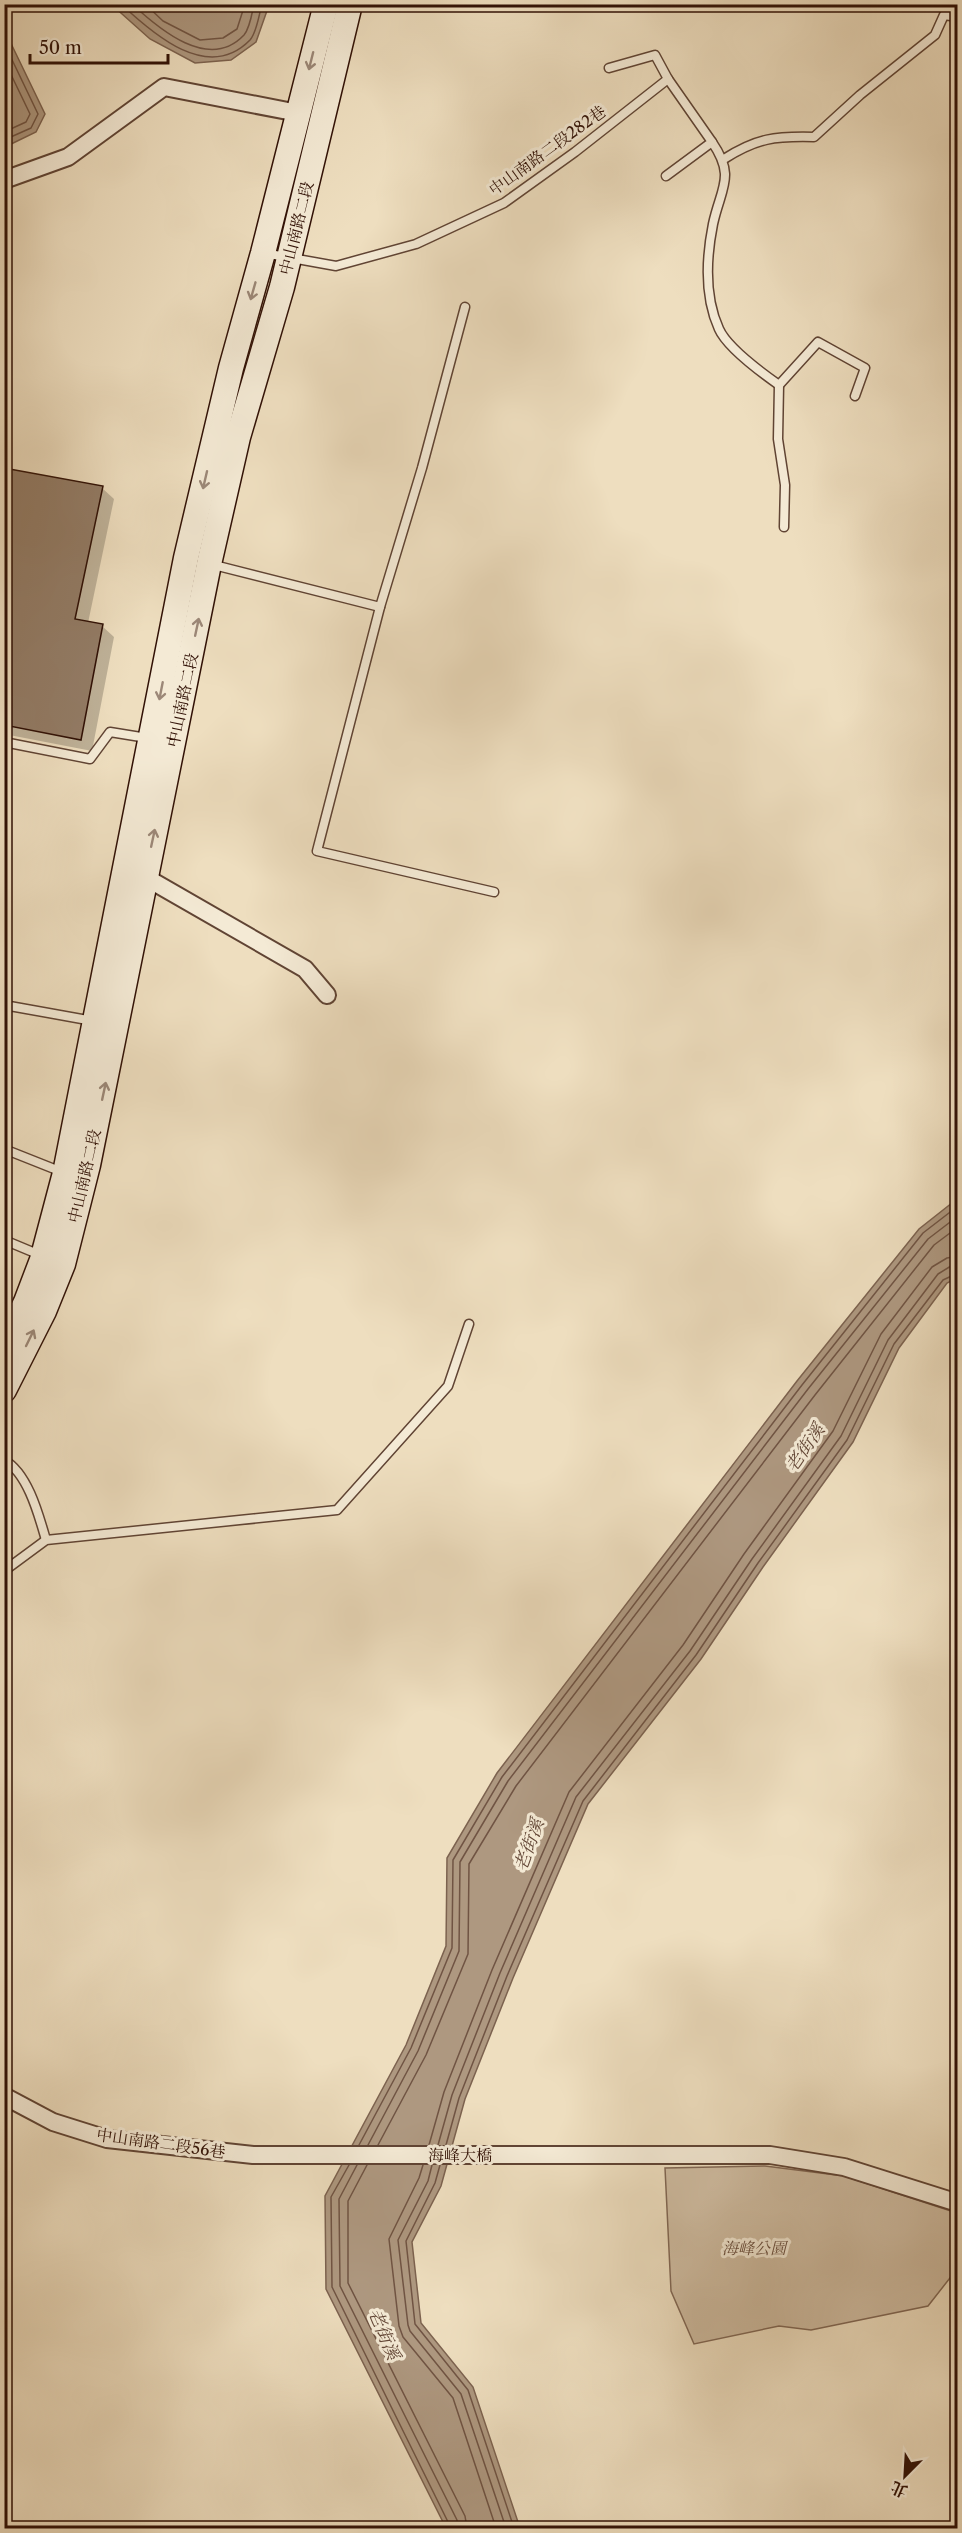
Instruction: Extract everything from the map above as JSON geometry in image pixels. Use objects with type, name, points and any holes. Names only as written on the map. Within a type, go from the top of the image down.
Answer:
[{"type":"main road","name":"中山南路二段","points":[[4,1390],[44,1311],[65,1173],[146,877],[162,741],[192,536],[231,368],[263,253],[326,4]]},
{"type":"main road","name":"中山南路二段","points":[[4,1347],[26,1302],[53,1260],[88,1166],[106,1024],[162,741],[209,564],[238,437],[289,259],[350,4]]},
{"type":"street","points":[[4,180],[68,157],[164,87],[298,113]]},
{"type":"street","points":[[146,877],[305,969],[327,995]]},
{"type":"street","name":"中山南路二段56巷","points":[[4,2096],[53,2122],[107,2139],[253,2155]]},
{"type":"street","name":"海峰大橋","points":[[253,2155],[770,2155],[844,2167],[957,2203]]},
{"type":"lane","points":[[724,159],[746,145],[781,136],[814,137],[860,95],[936,35],[944,15],[957,17]]},
{"type":"lane","points":[[609,68],[655,55],[668,79],[724,159],[726,178],[713,225],[706,282],[719,330],[751,365],[779,385]]},
{"type":"lane","name":"中山南路二段282巷","points":[[263,253],[336,266],[416,244],[495,207],[575,152],[668,79]]},
{"type":"lane","points":[[666,176],[711,142]]},
{"type":"lane","points":[[465,307],[422,468],[380,607],[317,851],[494,892]]},
{"type":"lane","points":[[784,527],[785,485],[778,439],[779,385],[818,342],[865,368],[855,396]]},
{"type":"lane","points":[[209,564],[380,607]]},
{"type":"lane","points":[[4,742],[90,759],[110,732],[162,741]]},
{"type":"lane","points":[[4,1005],[106,1024]]},
{"type":"lane","points":[[4,1149],[65,1173]]},
{"type":"lane","points":[[4,1240],[53,1260]]},
{"type":"lane","points":[[4,1571],[46,1540],[337,1510],[448,1386],[469,1324]]},
{"type":"lane","points":[[4,1460],[13,1465],[35,1503],[46,1540]]},
{"type":"green space","name":"海峰公園","points":[[765,2166],[844,2176],[957,2213],[957,2269],[928,2306],[811,2330],[779,2326],[694,2344],[671,2291],[665,2168]]},
{"type":"water","points":[[112,5],[269,5],[256,42],[231,60],[195,63],[150,39]]},
{"type":"water","points":[[4,29],[45,114],[36,132],[5,147]]},
{"type":"water","name":"老街溪","points":[[957,1199],[957,1278],[947,1283],[899,1348],[853,1442],[763,1567],[701,1659],[588,1804],[513,1978],[465,2099],[441,2186],[412,2242],[421,2323],[473,2387],[520,2528],[446,2528],[326,2289],[325,2196],[406,2045],[446,1946],[447,1858],[497,1773],[797,1381],[919,1229]]},
{"type":"building","points":[[4,468],[103,486],[75,619],[103,624],[81,740],[4,725]]}]
